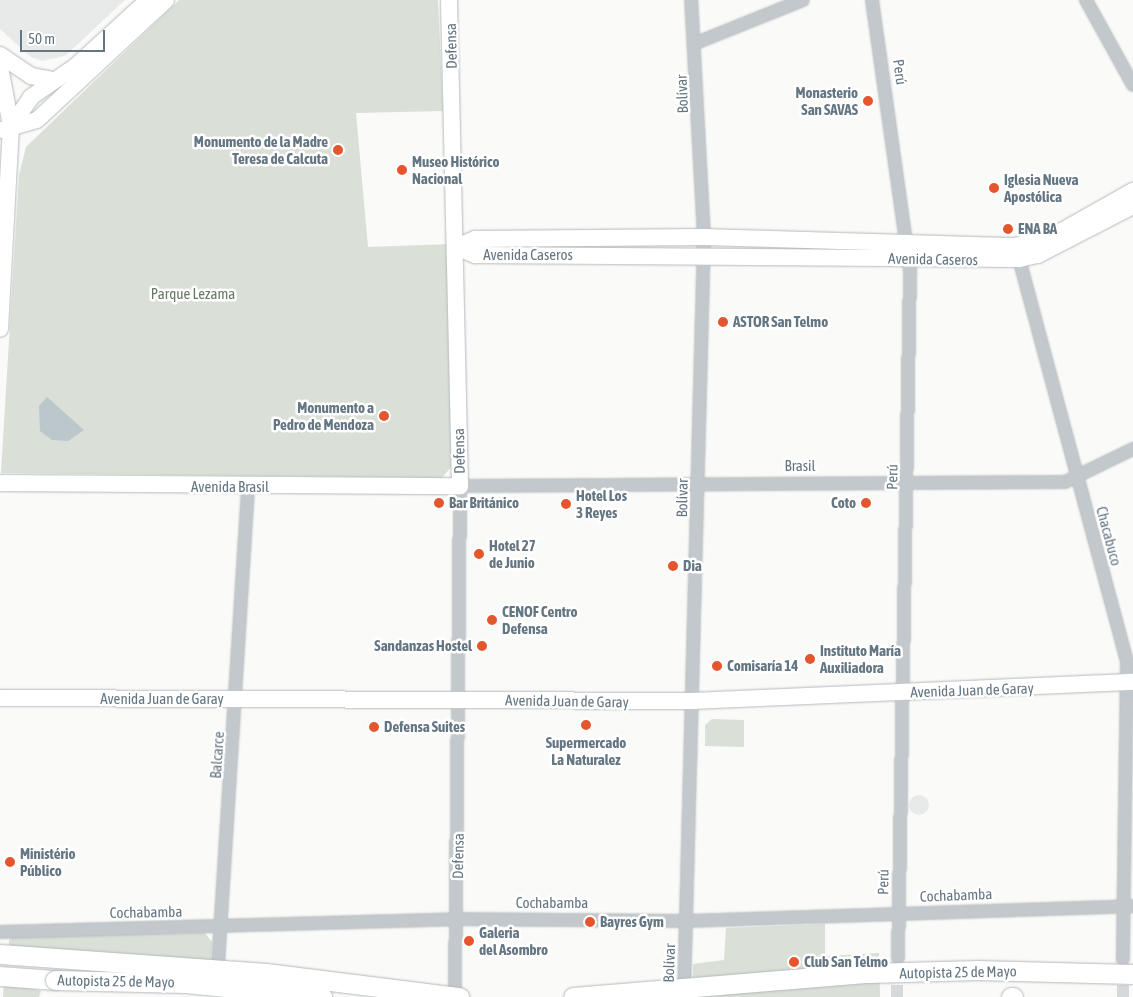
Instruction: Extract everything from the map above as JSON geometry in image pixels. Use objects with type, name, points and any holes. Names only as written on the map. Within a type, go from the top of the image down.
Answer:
[{"type":"highway","points":[[0,954],[266,973],[457,994]]},
{"type":"highway","name":"Autopista 25 de Mayo","points":[[573,997],[877,973],[1128,967]]},
{"type":"highway","name":"Autopista 25 de Mayo","points":[[0,976],[55,980],[186,983],[322,997]]},
{"type":"highway","points":[[0,984],[55,980]]},
{"type":"main road","points":[[6,129],[31,97],[53,80],[76,66],[148,0]]},
{"type":"main road","points":[[6,129],[37,120],[166,0]]},
{"type":"main road","name":"Defensa","points":[[449,0],[460,486]]},
{"type":"main road","points":[[0,55],[31,76],[53,80]]},
{"type":"main road","points":[[0,67],[6,129],[0,329]]},
{"type":"main road","name":"Avenida Caseros","points":[[1017,253],[1053,236],[1133,191]]},
{"type":"main road","name":"Avenida Caseros","points":[[456,248],[475,255],[909,251],[1038,255],[1133,206]]},
{"type":"main road","name":"Avenida Caseros","points":[[456,248],[475,239],[704,237],[909,251]]},
{"type":"main road","name":"Avenida Brasil","points":[[0,483],[248,487],[460,486]]},
{"type":"main road","name":"Avenida Juan de Garay","points":[[0,698],[694,701],[1131,683]]},
{"type":"street","name":"Bolívar","points":[[684,997],[694,701],[704,237],[696,43],[691,0]]},
{"type":"street","points":[[696,43],[803,0]]},
{"type":"street","name":"Perú","points":[[872,0],[909,251],[908,483],[898,958]]},
{"type":"street","points":[[1086,0],[1133,85]]},
{"type":"street","name":"Chacabuco","points":[[1017,253],[1127,662],[1131,683],[1128,967]]},
{"type":"street","name":"Brasil","points":[[460,486],[908,483],[1077,479],[1133,449]]},
{"type":"street","name":"Defensa","points":[[457,994],[460,486]]},
{"type":"street","name":"Balcarce","points":[[218,965],[237,699],[248,487]]},
{"type":"street","name":"Cochabamba","points":[[0,932],[457,919],[686,921],[1128,906]]},
{"type":"shaded area","points":[[0,0],[125,0],[65,56],[42,61],[31,57],[0,29]]},
{"type":"shaded area","points":[[47,397],[84,430],[68,441],[52,440],[40,431],[39,406]]},
{"type":"shaded area","points":[[919,795],[926,798],[929,805],[926,812],[919,815],[912,812],[909,805],[912,798]]},
{"type":"green space","name":"Parque Lezama","points":[[179,0],[438,0],[443,111],[356,113],[368,247],[450,244],[451,467],[442,478],[1,473],[19,175],[26,147]]},
{"type":"green space","points":[[712,719],[744,720],[744,747],[705,746],[705,725]]},
{"type":"green space","name":"Club San Telmo","points":[[825,924],[825,956],[879,953],[880,997],[693,997],[693,964],[724,960],[726,928]]},
{"type":"green space","points":[[205,933],[212,942],[211,962],[9,949],[9,940],[14,936]]},
{"type":"green space","points":[[4,982],[41,991],[39,997],[3,997]]},
{"type":"tunnel","points":[[897,965],[897,997]]},
{"type":"tunnel","points":[[1123,967],[1123,997]]},
{"type":"place","name":"Monasterio San SAVAS","points":[[868,101]]},
{"type":"place","name":"Monumento de la Madre Teresa de Calcuta","points":[[338,150]]},
{"type":"place","name":"Museo Histórico Nacional","points":[[402,170]]},
{"type":"place","name":"Iglesia Nueva Apostólica","points":[[994,188]]},
{"type":"place","name":"ENA BA","points":[[1008,229]]},
{"type":"place","name":"ASTOR San Telmo","points":[[723,322]]},
{"type":"place","name":"Monumento a Pedro de Mendoza","points":[[384,416]]},
{"type":"place","name":"Bar Británico","points":[[439,503]]},
{"type":"place","name":"Coto","points":[[866,503]]},
{"type":"place","name":"Hotel Los 3 Reyes","points":[[566,504]]},
{"type":"place","name":"Hotel 27 de Junio","points":[[479,554]]},
{"type":"place","name":"Dia","points":[[673,566]]},
{"type":"place","name":"CENOF Centro Defensa","points":[[492,620]]},
{"type":"place","name":"Sandanzas Hostel","points":[[482,646]]},
{"type":"place","name":"Instituto María Auxiliadora","points":[[810,659]]},
{"type":"place","name":"Comisaría 14","points":[[717,666]]},
{"type":"place","name":"Supermercado La Naturalez","points":[[586,725]]},
{"type":"place","name":"Defensa Suites","points":[[374,727]]},
{"type":"place","name":"Ministério Público","points":[[10,862]]},
{"type":"place","name":"Bayres Gym","points":[[590,922]]},
{"type":"place","name":"Galeria del Asombro","points":[[469,941]]},
{"type":"place","name":"Club San Telmo","points":[[794,962]]}]
